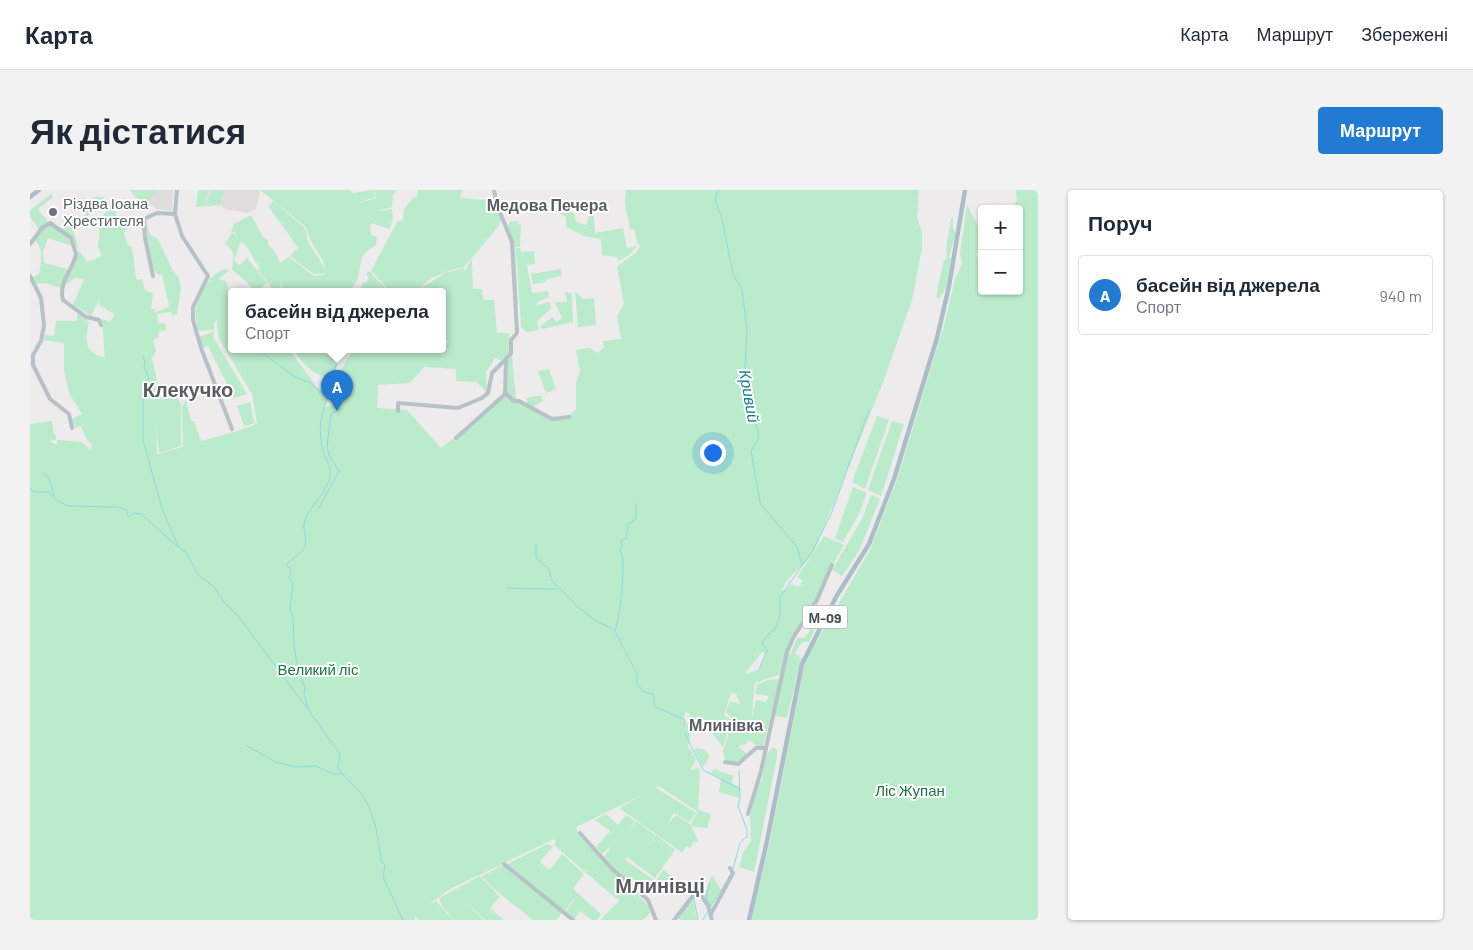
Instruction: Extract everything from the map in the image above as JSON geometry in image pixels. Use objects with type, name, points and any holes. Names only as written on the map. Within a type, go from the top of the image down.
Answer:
[{"type":"main road","points":[[30,197],[39,190]]},
{"type":"main road","name":"М-09","points":[[749,920],[768,841],[802,664],[836,598],[873,535],[899,464],[939,327],[965,190]]},
{"type":"street","points":[[177,190],[175,214],[185,242],[208,276],[195,302],[193,320],[201,348],[232,429]]},
{"type":"street","points":[[398,411],[398,403],[458,408],[482,398],[488,393],[492,374],[511,354],[511,340],[517,333],[512,242],[497,205],[494,190]]},
{"type":"street","points":[[153,276],[145,238],[144,219],[157,213],[175,214]]},
{"type":"street","points":[[30,244],[42,228],[50,223],[71,238],[76,254],[66,275],[62,293],[63,300],[86,317],[99,320],[101,325]]},
{"type":"street","points":[[30,276],[41,298],[44,325],[41,342],[33,355],[33,365],[50,399],[69,414],[72,428]]},
{"type":"street","points":[[456,438],[505,393],[506,360]]},
{"type":"street","points":[[505,393],[514,401],[519,401],[552,419],[569,417]]},
{"type":"street","points":[[748,814],[790,643],[817,600],[832,565]]},
{"type":"street","points":[[725,762],[740,763],[754,750],[765,748]]},
{"type":"street","points":[[580,833],[612,869],[648,900],[656,920]]},
{"type":"street","points":[[504,864],[570,919]]},
{"type":"street","points":[[711,914],[731,870]]},
{"type":"street","points":[[675,920],[692,897],[700,895],[703,897],[712,920]]},
{"type":"shaded area","points":[[130,190],[173,190],[172,211],[156,209],[152,205],[146,210]]},
{"type":"shaded area","points":[[208,190],[260,190],[260,192],[256,209],[247,213],[225,209],[222,206],[206,202]]},
{"type":"green space","points":[[130,190],[156,190],[152,197],[143,205]]},
{"type":"green space","points":[[198,190],[208,190],[206,201],[208,202],[211,190],[224,190],[220,205],[196,207]]},
{"type":"green space","points":[[260,190],[350,190],[353,193],[373,190],[375,197],[360,203],[376,198],[374,190],[397,190],[393,195],[392,207],[373,212],[392,209],[393,220],[389,229],[372,223],[370,226],[371,235],[377,237],[376,245],[363,255],[357,280],[352,288],[283,288],[280,284],[281,288],[272,288],[258,270],[260,267],[248,248],[241,241],[234,260],[239,265],[247,258],[267,283],[261,288],[253,288],[232,269],[233,255],[231,249],[225,244],[231,234],[234,233],[237,239],[235,231],[231,233],[234,224],[251,215],[263,237],[268,240],[268,245],[274,250],[280,263],[289,257],[314,276],[324,275],[325,270],[323,274],[314,274],[290,256],[298,248],[269,207],[273,201],[305,228],[308,242],[326,270],[310,240],[306,227]]},
{"type":"green space","name":"Великий ліс","points":[[418,190],[462,190],[460,197],[462,198],[482,200],[491,198],[501,220],[498,227],[464,267],[433,278],[421,288],[387,288],[371,271],[397,222],[403,220],[404,209],[414,197],[417,198]]},
{"type":"green space","name":"Великий ліс","points":[[626,190],[919,190],[917,218],[922,232],[922,248],[912,300],[882,385],[813,554],[824,536],[844,545],[809,611],[804,612],[803,621],[788,645],[781,674],[755,683],[752,718],[756,700],[766,702],[769,696],[755,694],[757,685],[768,680],[780,679],[763,747],[757,747],[750,740],[746,744],[740,745],[739,748],[748,754],[738,762],[725,760],[723,751],[733,719],[726,712],[730,701],[740,704],[736,694],[731,693],[724,715],[731,720],[723,747],[704,723],[696,728],[688,718],[691,714],[686,712],[683,719],[692,729],[688,746],[696,759],[690,771],[698,767],[700,772],[698,812],[659,786],[656,788],[696,813],[689,822],[676,814],[673,814],[667,825],[676,815],[690,824],[698,840],[697,843],[694,841],[690,848],[686,846],[682,853],[619,808],[644,794],[576,827],[578,834],[607,866],[649,906],[650,913],[643,920],[600,920],[620,900],[554,845],[556,841],[554,839],[450,889],[428,905],[436,901],[453,920],[419,920],[415,915],[415,920],[30,920],[30,424],[52,421],[56,440],[49,441],[57,445],[57,440],[81,442],[91,450],[92,445],[86,438],[81,426],[75,428],[72,419],[82,414],[69,393],[64,369],[64,343],[43,340],[45,335],[54,336],[56,321],[77,321],[77,313],[89,322],[87,339],[89,349],[93,353],[104,357],[105,361],[102,319],[110,322],[115,315],[98,304],[102,294],[91,316],[73,305],[84,279],[74,278],[66,285],[67,275],[79,251],[71,237],[60,228],[71,222],[79,250],[88,262],[102,256],[98,247],[101,217],[109,210],[115,211],[119,224],[127,227],[124,234],[128,245],[132,247],[136,278],[138,280],[142,279],[145,290],[153,294],[151,309],[154,309],[155,313],[169,306],[162,275],[157,274],[150,257],[146,221],[150,235],[158,239],[172,269],[179,278],[181,289],[177,314],[172,315],[171,312],[157,314],[158,324],[165,323],[166,330],[158,332],[159,337],[153,340],[156,351],[152,358],[159,390],[174,388],[181,405],[181,446],[159,453],[156,425],[157,454],[185,446],[183,446],[182,407],[186,400],[191,421],[194,421],[201,441],[257,423],[252,394],[218,337],[217,320],[214,323],[214,330],[199,331],[196,323],[197,305],[204,287],[209,280],[224,269],[229,271],[218,279],[226,281],[228,290],[228,353],[291,353],[319,389],[328,389],[325,407],[343,402],[337,393],[340,383],[348,383],[336,381],[351,353],[446,353],[446,288],[422,288],[445,273],[464,268],[463,273],[472,259],[473,289],[482,289],[483,300],[494,300],[497,333],[509,333],[511,351],[503,361],[495,358],[486,372],[487,392],[476,382],[456,381],[456,369],[424,367],[410,383],[378,385],[377,408],[407,410],[441,448],[478,420],[489,405],[506,392],[507,361],[512,357],[516,399],[527,404],[527,398],[541,395],[543,401],[532,407],[554,417],[566,417],[576,409],[576,383],[580,371],[576,350],[590,348],[598,353],[604,347],[603,341],[621,339],[617,316],[624,304],[617,266],[636,253],[641,244],[638,245],[634,229],[630,229],[625,204]],"holes":[[[811,557],[797,577],[803,581],[799,587],[790,584],[786,590],[782,591],[786,581]],[[762,652],[766,654],[759,669],[748,674],[745,673]]]},
{"type":"green space","name":"Ліс Жупан","points":[[1016,190],[1038,190],[1038,920],[751,920],[770,841],[805,661],[870,550],[898,477],[945,322],[955,279],[962,264],[960,253],[967,205],[978,226],[976,257],[978,257],[978,295],[1023,295],[1023,205],[1014,205],[1017,201]]},
{"type":"green space","points":[[51,194],[53,197],[38,209],[48,222],[39,229],[30,217],[30,210]]},
{"type":"green space","points":[[95,197],[103,197],[108,204],[86,217],[79,208],[85,202]]},
{"type":"green space","points":[[554,210],[574,213],[576,222],[586,225],[589,216],[594,216],[595,233],[623,228],[627,248],[637,246],[628,256],[618,261],[617,257],[602,255],[601,239],[584,236],[566,227],[566,217]]},
{"type":"green space","points":[[951,218],[953,218],[953,229],[956,234],[949,256],[951,259],[946,288],[939,299],[936,297],[943,263],[947,257],[947,242]]},
{"type":"green space","points":[[518,221],[518,224],[521,225],[520,247],[515,247],[518,304],[516,304],[513,243],[508,225],[510,222]]},
{"type":"green space","points":[[50,225],[64,234],[73,246],[48,238],[43,252],[44,263],[67,269],[61,288],[45,283],[36,284],[32,278],[39,274],[41,261],[40,247],[35,240],[43,228]]},
{"type":"green space","points":[[516,248],[520,248],[521,252],[534,251],[535,264],[527,265],[532,293],[548,291],[549,297],[537,302],[538,305],[550,302],[551,309],[537,321],[539,330],[526,332],[521,327]]},
{"type":"green space","points":[[561,269],[562,276],[546,279],[546,282],[533,284],[531,274]]},
{"type":"green space","points":[[369,271],[385,288],[362,288],[362,284],[369,279],[366,274]]},
{"type":"green space","points":[[575,291],[583,299],[594,298],[596,325],[578,327]]},
{"type":"green space","points":[[565,292],[572,293],[573,322],[542,329],[540,327],[552,317],[557,322],[562,318],[555,302],[567,302]]},
{"type":"green space","points":[[214,331],[213,337],[247,394],[234,398],[208,346],[202,348],[199,337]]},
{"type":"green space","points":[[296,353],[344,353],[331,378],[320,375],[301,360]]},
{"type":"green space","points":[[549,369],[556,389],[546,393],[538,371]]},
{"type":"green space","points":[[250,402],[254,423],[244,426],[237,406]]},
{"type":"green space","points":[[877,416],[889,420],[865,489],[852,482]]},
{"type":"green space","points":[[892,421],[904,424],[881,496],[868,490]]},
{"type":"green space","points":[[853,487],[867,493],[858,516],[843,542],[835,538]]},
{"type":"green space","points":[[871,495],[880,499],[859,551],[842,576],[832,570],[862,519]]},
{"type":"green space","points":[[812,628],[814,631],[809,642],[802,642],[795,653],[801,658],[787,718],[774,716],[788,654],[790,655],[797,638],[804,638]]},
{"type":"green space","points":[[696,748],[704,749],[710,756],[703,767],[694,750]]},
{"type":"green space","points":[[772,748],[777,749],[777,757],[754,872],[739,867],[743,853],[751,841],[750,816],[759,781],[761,782],[767,754]]},
{"type":"green space","points":[[714,769],[734,776],[731,783],[739,787],[739,798],[719,792],[721,779],[711,773]]},
{"type":"green space","points":[[699,810],[711,814],[707,828],[693,827],[691,823]]},
{"type":"green space","points":[[606,814],[618,825],[626,815],[635,821],[626,834],[636,821],[655,835],[647,848],[656,835],[675,850],[655,878],[627,857],[625,860],[654,880],[645,894],[619,874],[604,857],[611,846],[602,854],[596,847],[610,831],[595,820]]},
{"type":"green space","points":[[547,844],[553,846],[540,862],[550,870],[562,854],[584,874],[573,889],[601,914],[597,920],[592,920],[580,911],[574,920],[565,913],[574,900],[564,891],[573,900],[564,912],[507,864]]},
{"type":"green space","points":[[503,865],[562,913],[556,920],[533,920],[494,889],[482,876]]},
{"type":"green space","points":[[663,870],[672,876],[661,893],[652,887]]},
{"type":"green space","points":[[712,875],[721,890],[711,908],[704,896]]},
{"type":"green space","points":[[480,876],[500,897],[490,908],[504,920],[485,920],[466,902],[483,920],[454,920],[442,906],[439,898]]},
{"type":"green space","points":[[693,900],[697,920],[683,920],[680,918]]},
{"type":"waterway","name":"Кривий","points":[[718,190],[715,200],[722,219],[733,274],[742,289],[747,330],[745,367],[750,385],[750,407],[759,438],[751,451],[760,503],[797,547],[802,565]]},
{"type":"waterway","points":[[263,353],[292,375],[310,383],[327,397]]},
{"type":"waterway","points":[[333,379],[335,367],[342,353]]},
{"type":"waterway","points":[[143,356],[144,367],[149,378],[143,392],[143,440],[162,509],[179,548],[186,552],[198,575],[214,587],[223,601],[239,617],[307,708]]},
{"type":"waterway","points":[[332,384],[322,416],[320,431],[324,453],[330,469],[328,484],[306,518],[304,524],[305,547],[286,564],[291,570],[289,578],[293,583],[290,610],[293,617],[294,646],[309,711],[340,754],[338,768],[359,791],[369,807],[377,834],[381,861],[385,865],[383,877],[403,920]]},
{"type":"waterway","points":[[319,508],[339,471],[329,455],[327,447],[331,414],[338,410]]},
{"type":"waterway","points":[[759,669],[767,650],[762,643],[771,631],[774,631],[780,616],[780,597],[813,550],[831,514],[869,410]]},
{"type":"waterway","points":[[43,473],[49,478],[54,496]]},
{"type":"waterway","points":[[30,488],[34,492],[49,492],[58,501],[68,506],[118,507],[126,510],[128,517],[133,513],[141,514],[177,546]]},
{"type":"waterway","points":[[636,504],[636,519],[628,524],[626,539],[621,540],[622,589],[615,631],[637,674],[637,684],[644,692],[654,695],[654,706],[685,720],[684,727]]},
{"type":"waterway","points":[[536,545],[536,558],[549,569],[551,578]]},
{"type":"waterway","points":[[550,579],[577,606],[596,621],[615,630]]},
{"type":"waterway","points":[[506,588],[557,589]]},
{"type":"waterway","points":[[685,734],[703,770],[740,789]]},
{"type":"waterway","points":[[247,746],[276,762],[296,767],[316,766],[333,774],[342,774]]},
{"type":"waterway","points":[[733,869],[740,843],[747,836],[747,830],[738,806],[740,798],[739,771]]},
{"type":"waterway","points":[[723,887],[729,877]]},
{"type":"waterway","points":[[710,883],[706,896],[710,906]]},
{"type":"waterway","points":[[710,906],[722,889]]},
{"type":"waterway","points":[[681,920],[679,918],[693,899]]},
{"type":"waterway","points":[[694,899],[698,920]]},
{"type":"waterway","points":[[703,920],[707,912]]},
{"type":"place","name":"Різдва Іоана Хрестителя","points":[[53,212]]},
{"type":"place","name":"басейн від джерела","points":[[337,411]]},
{"type":"district","name":"Медова Печера","points":[[547,204]]},
{"type":"district","name":"Клекучко","points":[[188,389]]},
{"type":"district","name":"Млинівка","points":[[726,724]]},
{"type":"district","name":"Млинівці","points":[[660,885]]}]
